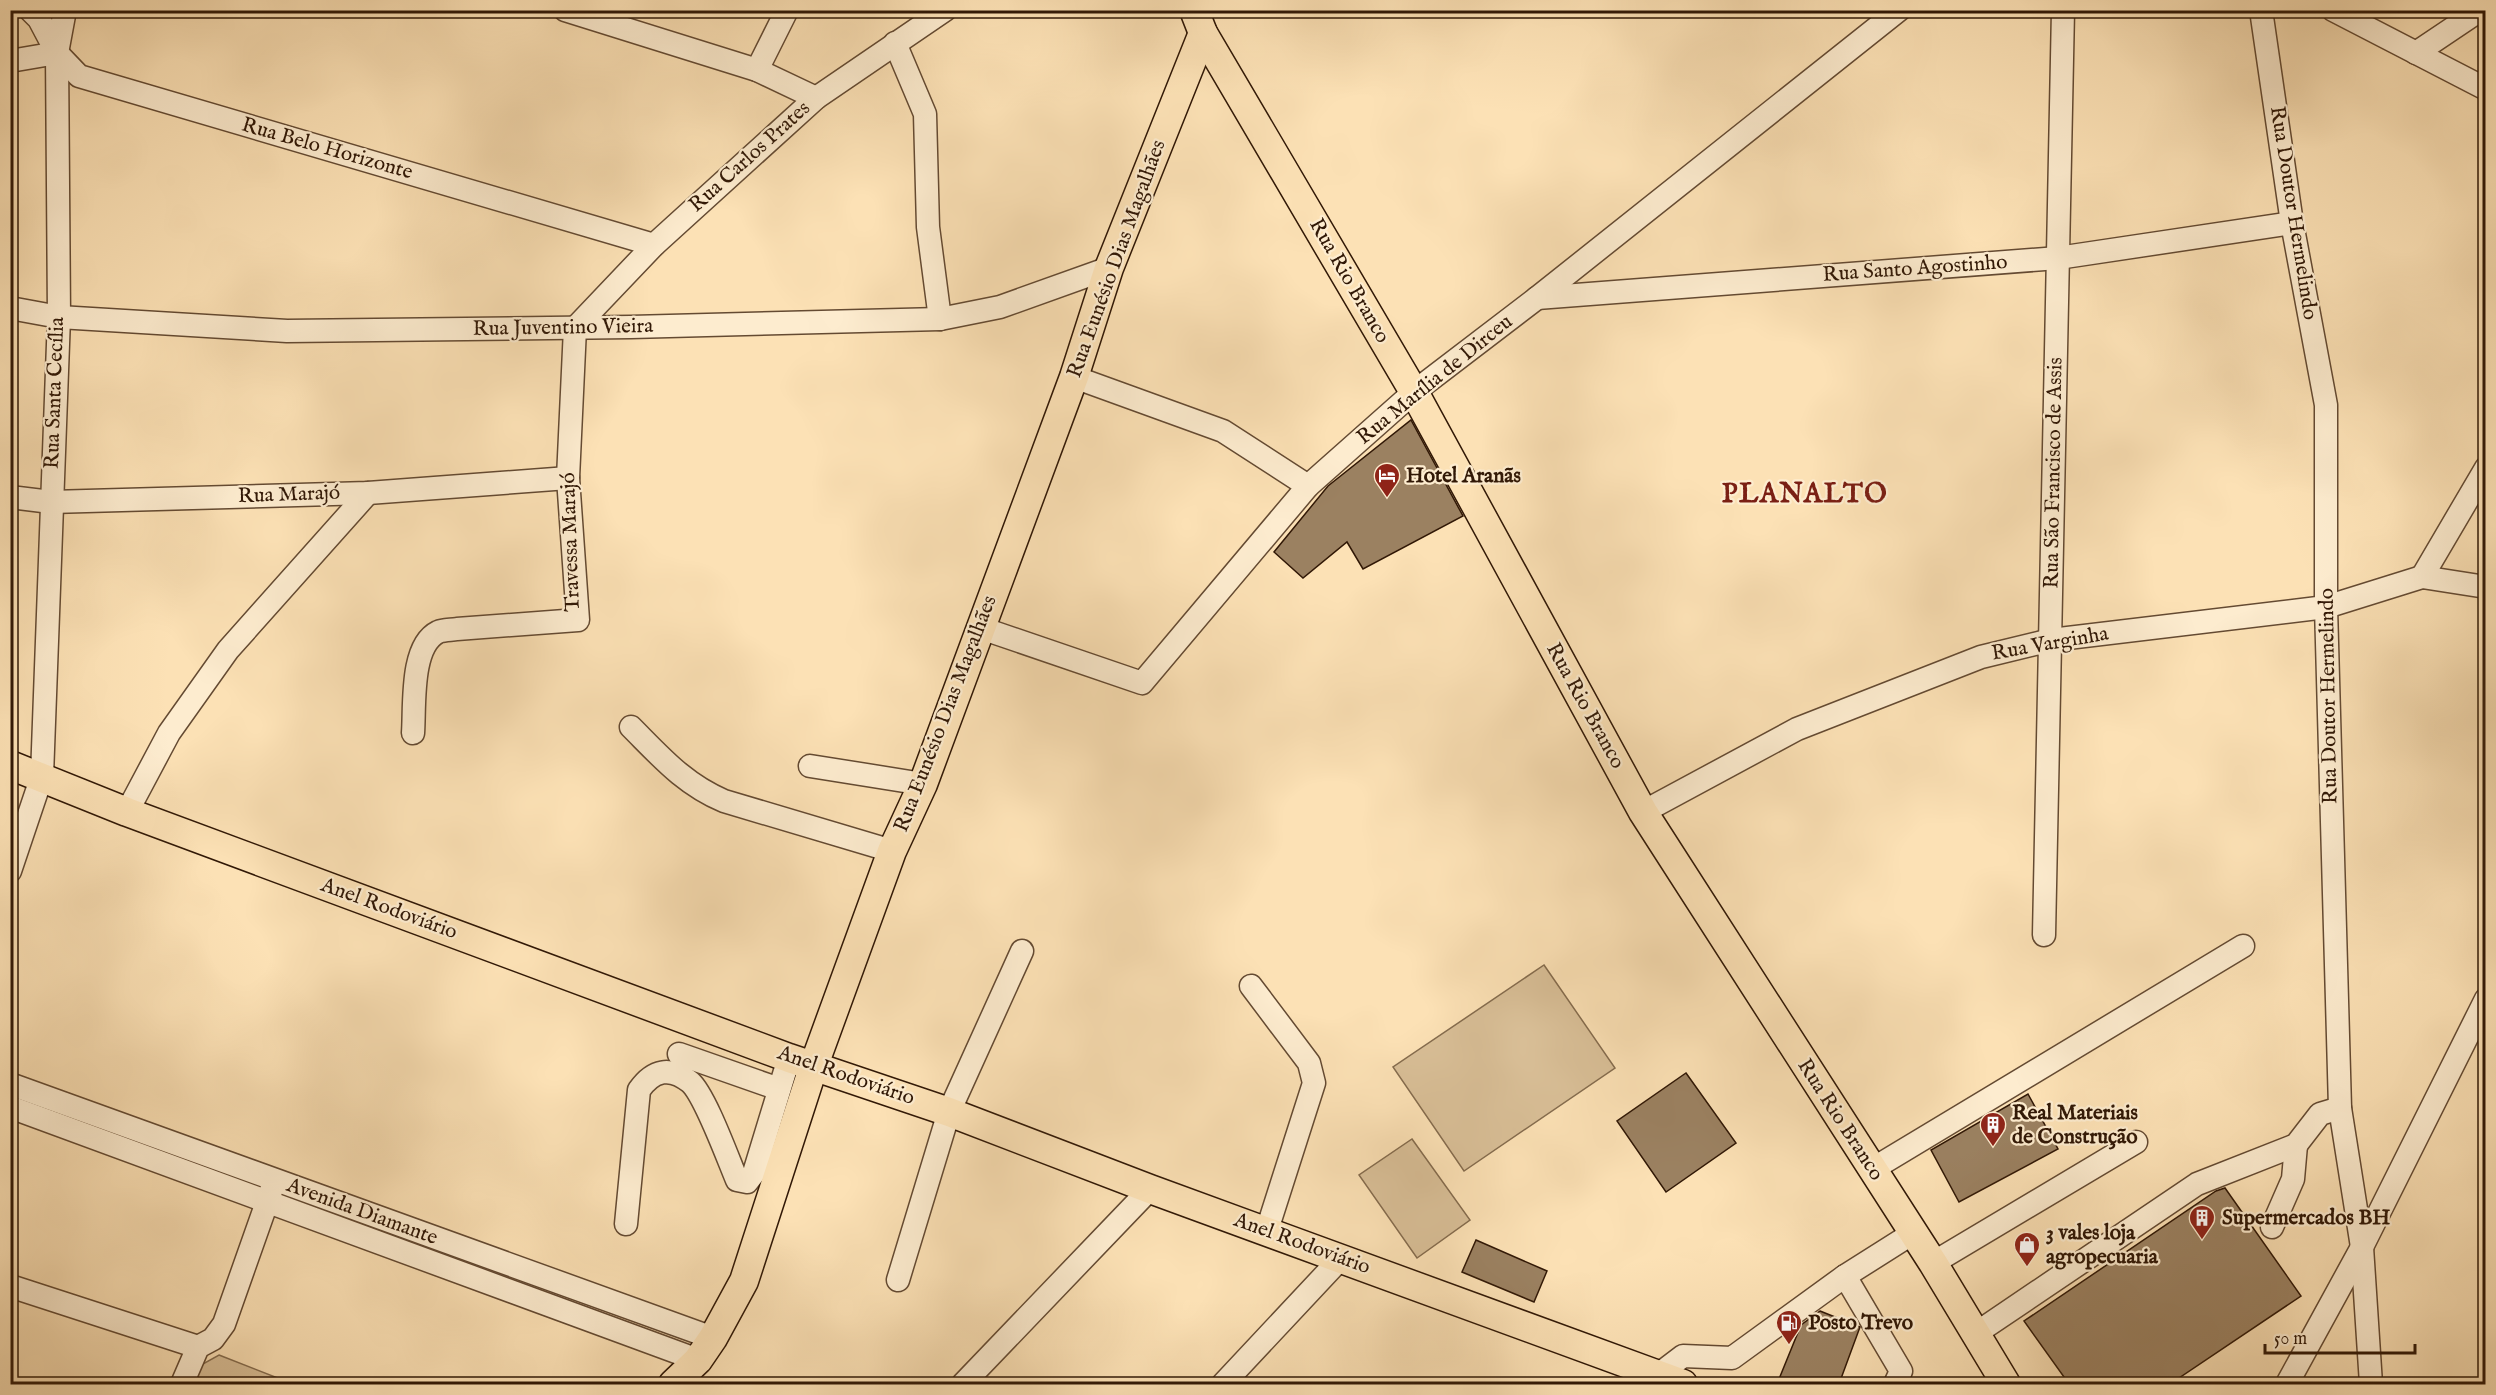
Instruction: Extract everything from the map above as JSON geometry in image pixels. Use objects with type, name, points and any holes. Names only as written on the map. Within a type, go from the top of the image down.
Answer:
[{"type":"main road","name":"Rua Eunésio Dias Magalhães","points":[[673,1384],[706,1349],[744,1281],[801,1061],[923,784],[1074,377],[1109,268],[1199,22]]},
{"type":"main road","name":"Rua Rio Branco","points":[[1199,22],[1414,392],[1643,812],[1871,1170],[1933,1263],[2006,1384]]},
{"type":"main road","name":"Anel Rodoviário","points":[[10,765],[127,812],[801,1061],[949,1112],[1668,1381]]},
{"type":"street","name":"Rua Belo Horizonte","points":[[30,10],[39,19],[57,52],[79,76],[654,245]]},
{"type":"street","name":"Rua Santa Cecília","points":[[10,871],[42,776],[59,317],[57,52],[65,10]]},
{"type":"street","points":[[565,10],[757,70],[816,98]]},
{"type":"street","points":[[757,70],[787,10]]},
{"type":"street","name":"Rua Carlos Prates","points":[[575,328],[654,245],[816,98],[945,10]]},
{"type":"street","name":"Rua Marília de Dirceu","points":[[981,628],[1142,683],[1308,486],[1414,392],[1537,298],[1899,10]]},
{"type":"street","name":"Rua São Francisco de Assis","points":[[2044,935],[2063,10]]},
{"type":"street","name":"Rua Doutor Hermelindo","points":[[2261,10],[2292,223],[2326,405],[2326,607],[2340,1108],[2362,1247],[2371,1384]]},
{"type":"street","points":[[2333,10],[2486,90]]},
{"type":"street","points":[[2416,52],[2480,10]]},
{"type":"street","points":[[895,43],[925,114],[928,227],[940,319]]},
{"type":"street","points":[[10,61],[57,52]]},
{"type":"street","name":"Rua Santo Agostinho","points":[[1537,298],[2058,258],[2292,223]]},
{"type":"street","name":"Rua Juventino Vieira","points":[[10,308],[59,317],[287,331],[631,327],[940,319],[1000,308],[1109,268]]},
{"type":"street","points":[[620,280],[615,297],[620,315],[631,327]]},
{"type":"street","name":"Travessa Marajó","points":[[413,733],[418,661],[424,645],[438,633],[457,629],[578,620],[567,478],[575,328]]},
{"type":"street","points":[[1074,377],[1223,431],[1308,486]]},
{"type":"street","points":[[2422,577],[2486,468]]},
{"type":"street","name":"Rua Marajó","points":[[10,498],[51,502],[368,493],[567,478]]},
{"type":"street","points":[[127,812],[169,733],[228,650],[368,493]]},
{"type":"street","name":"Rua Varginha","points":[[1643,812],[1797,729],[1981,657],[2051,640],[2326,607],[2422,577],[2486,587]]},
{"type":"street","points":[[631,727],[682,777],[702,792],[724,801],[892,851]]},
{"type":"street","points":[[810,766],[923,784]]},
{"type":"street","points":[[1871,1170],[2243,946]]},
{"type":"street","points":[[898,1280],[949,1112],[1022,951]]},
{"type":"street","points":[[1251,986],[1308,1063],[1314,1083],[1267,1230]]},
{"type":"street","points":[[2287,1384],[2362,1247],[2486,999]]},
{"type":"street","points":[[679,1054],[779,1089]]},
{"type":"street","points":[[626,1224],[639,1090],[648,1077],[662,1071],[691,1083],[700,1095],[737,1180],[742,1182],[751,1179],[754,1173],[779,1089],[801,1061]]},
{"type":"street","name":"Avenida Diamante","points":[[10,1084],[271,1190],[706,1349]]},
{"type":"street","name":"Avenida Diamante","points":[[10,1107],[271,1190]]},
{"type":"street","points":[[1975,1334],[2197,1184],[2296,1145],[2320,1114],[2340,1108]]},
{"type":"street","points":[[1933,1263],[2136,1142]]},
{"type":"street","points":[[2272,1227],[2293,1179],[2296,1145]]},
{"type":"street","points":[[963,1384],[1150,1189]]},
{"type":"street","points":[[182,1384],[198,1347],[213,1340],[224,1323],[271,1190]]},
{"type":"street","points":[[1668,1381],[1683,1356],[1732,1358],[1845,1276],[1913,1233]]},
{"type":"street","points":[[1223,1384],[1341,1258]]},
{"type":"street","points":[[1845,1276],[1901,1371],[1895,1384]]},
{"type":"street","points":[[10,1286],[198,1347]]},
{"type":"shaded area","points":[[1544,965],[1615,1068],[1464,1171],[1393,1067]]},
{"type":"shaded area","points":[[1412,1139],[1470,1220],[1417,1258],[1359,1175]]},
{"type":"shaded area","points":[[219,1355],[293,1384],[194,1384],[201,1365]]},
{"type":"building","name":"Hotel Aranãs","points":[[1411,420],[1463,516],[1363,569],[1347,542],[1303,578],[1274,552],[1328,486]]},
{"type":"building","points":[[1686,1073],[1736,1143],[1666,1192],[1617,1121]]},
{"type":"building","name":"Real Materiais de Construção","points":[[2028,1094],[2058,1149],[1959,1202],[1931,1150]]},
{"type":"building","name":"Supermercados BH","points":[[2225,1188],[2301,1296],[2170,1384],[2069,1384],[2024,1321],[2216,1191]]},
{"type":"building","points":[[1476,1240],[1547,1271],[1534,1302],[1462,1272]]},
{"type":"building","points":[[1820,1311],[1860,1327],[1839,1384],[1777,1384],[1801,1325]]},
{"type":"place","name":"Hotel Aranãs","points":[[1387,499]]},
{"type":"place","name":"Real Materiais de Construção","points":[[1993,1148]]},
{"type":"place","name":"Supermercados BH","points":[[2202,1241]]},
{"type":"place","name":"3 vales loja agropecuaria","points":[[2027,1268]]},
{"type":"place","name":"Posto Trevo","points":[[1789,1346]]},
{"type":"district","name":"PLANALTO","points":[[1805,495]]}]
